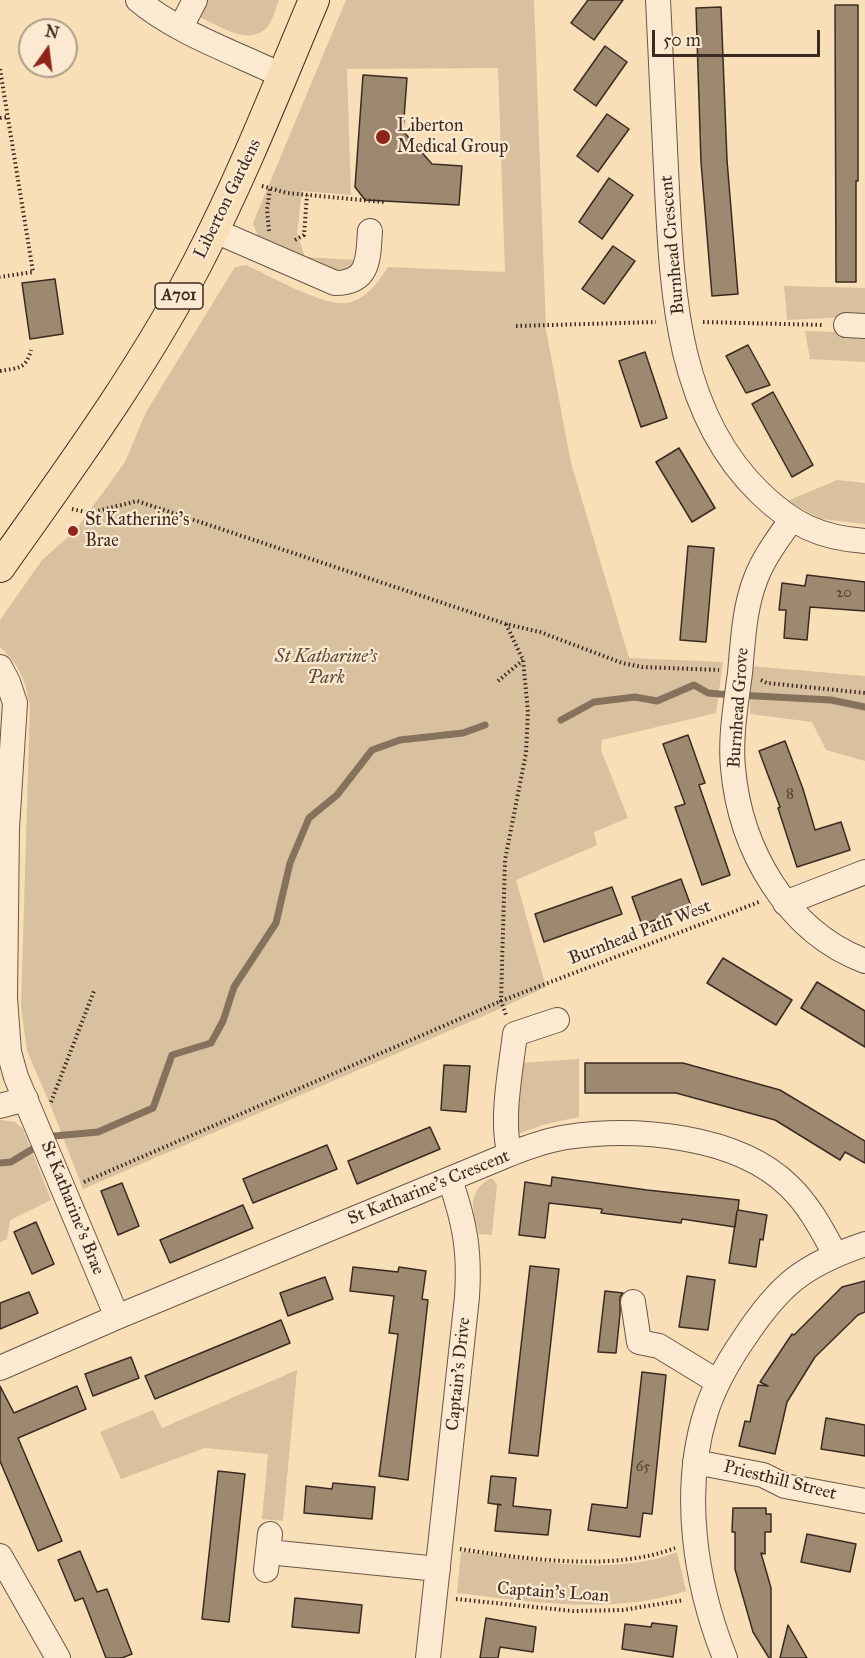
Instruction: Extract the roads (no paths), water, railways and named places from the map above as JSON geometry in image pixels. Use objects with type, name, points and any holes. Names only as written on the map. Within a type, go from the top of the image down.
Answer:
[{"type":"main road","name":"Liberton Gardens","points":[[0,567],[94,433],[166,320],[199,261],[262,126],[314,0]]},
{"type":"street","points":[[138,0],[159,16],[283,76]]},
{"type":"street","points":[[181,27],[195,0]]},
{"type":"street","name":"Burnhead Crescent","points":[[658,0],[671,262],[692,379],[721,447],[739,470],[772,504],[791,520],[808,529],[832,537],[865,540]]},
{"type":"street","points":[[213,230],[335,283],[344,283],[363,272],[368,263],[370,231]]},
{"type":"street","name":"Burnhead Grove","points":[[791,520],[770,550],[753,587],[745,623],[732,747],[736,790],[750,840],[759,862],[785,903],[833,947],[865,961]]},
{"type":"street","name":"St Katharine's Brae","points":[[0,667],[8,681],[15,703],[3,889],[6,1025],[9,1052],[26,1099],[117,1317]]},
{"type":"street","points":[[785,903],[865,872]]},
{"type":"street","points":[[510,1154],[506,1137],[515,1034],[557,1020]]},
{"type":"street","points":[[0,1106],[26,1099]]},
{"type":"street","name":"St Katharine's Crescent","points":[[0,1368],[510,1154],[565,1137],[629,1133],[666,1136],[735,1152],[766,1167],[788,1184],[807,1204],[835,1254]]},
{"type":"street","name":"Captain's Drive","points":[[428,1658],[469,1265],[463,1220],[450,1180]]},
{"type":"street","points":[[725,1658],[705,1595],[696,1541],[693,1479],[706,1411],[735,1351],[772,1298],[813,1265],[835,1254],[865,1244]]},
{"type":"street","points":[[633,1302],[639,1341],[659,1346],[718,1383]]},
{"type":"street","name":"Priesthill Street","points":[[695,1461],[764,1475],[785,1485],[865,1501]]},
{"type":"street","points":[[268,1552],[439,1558]]},
{"type":"street","points":[[0,1556],[58,1658]]},
{"type":"waterway","points":[[561,720],[594,702],[635,697],[657,701],[694,685],[708,693],[831,700],[865,707]]},
{"type":"waterway","points":[[0,1163],[11,1162],[54,1136],[98,1132],[153,1108],[172,1055],[211,1043],[223,1021],[234,987],[276,923],[290,863],[309,818],[337,795],[372,750],[400,740],[463,733],[485,725]]},
{"type":"place","name":"Liberton Medical Group","points":[[383,137]]},
{"type":"place","name":"St Katherine's Brae","points":[[73,531]]},
{"type":"park label","name":"St Katharine's Park","points":[[326,668]]}]
